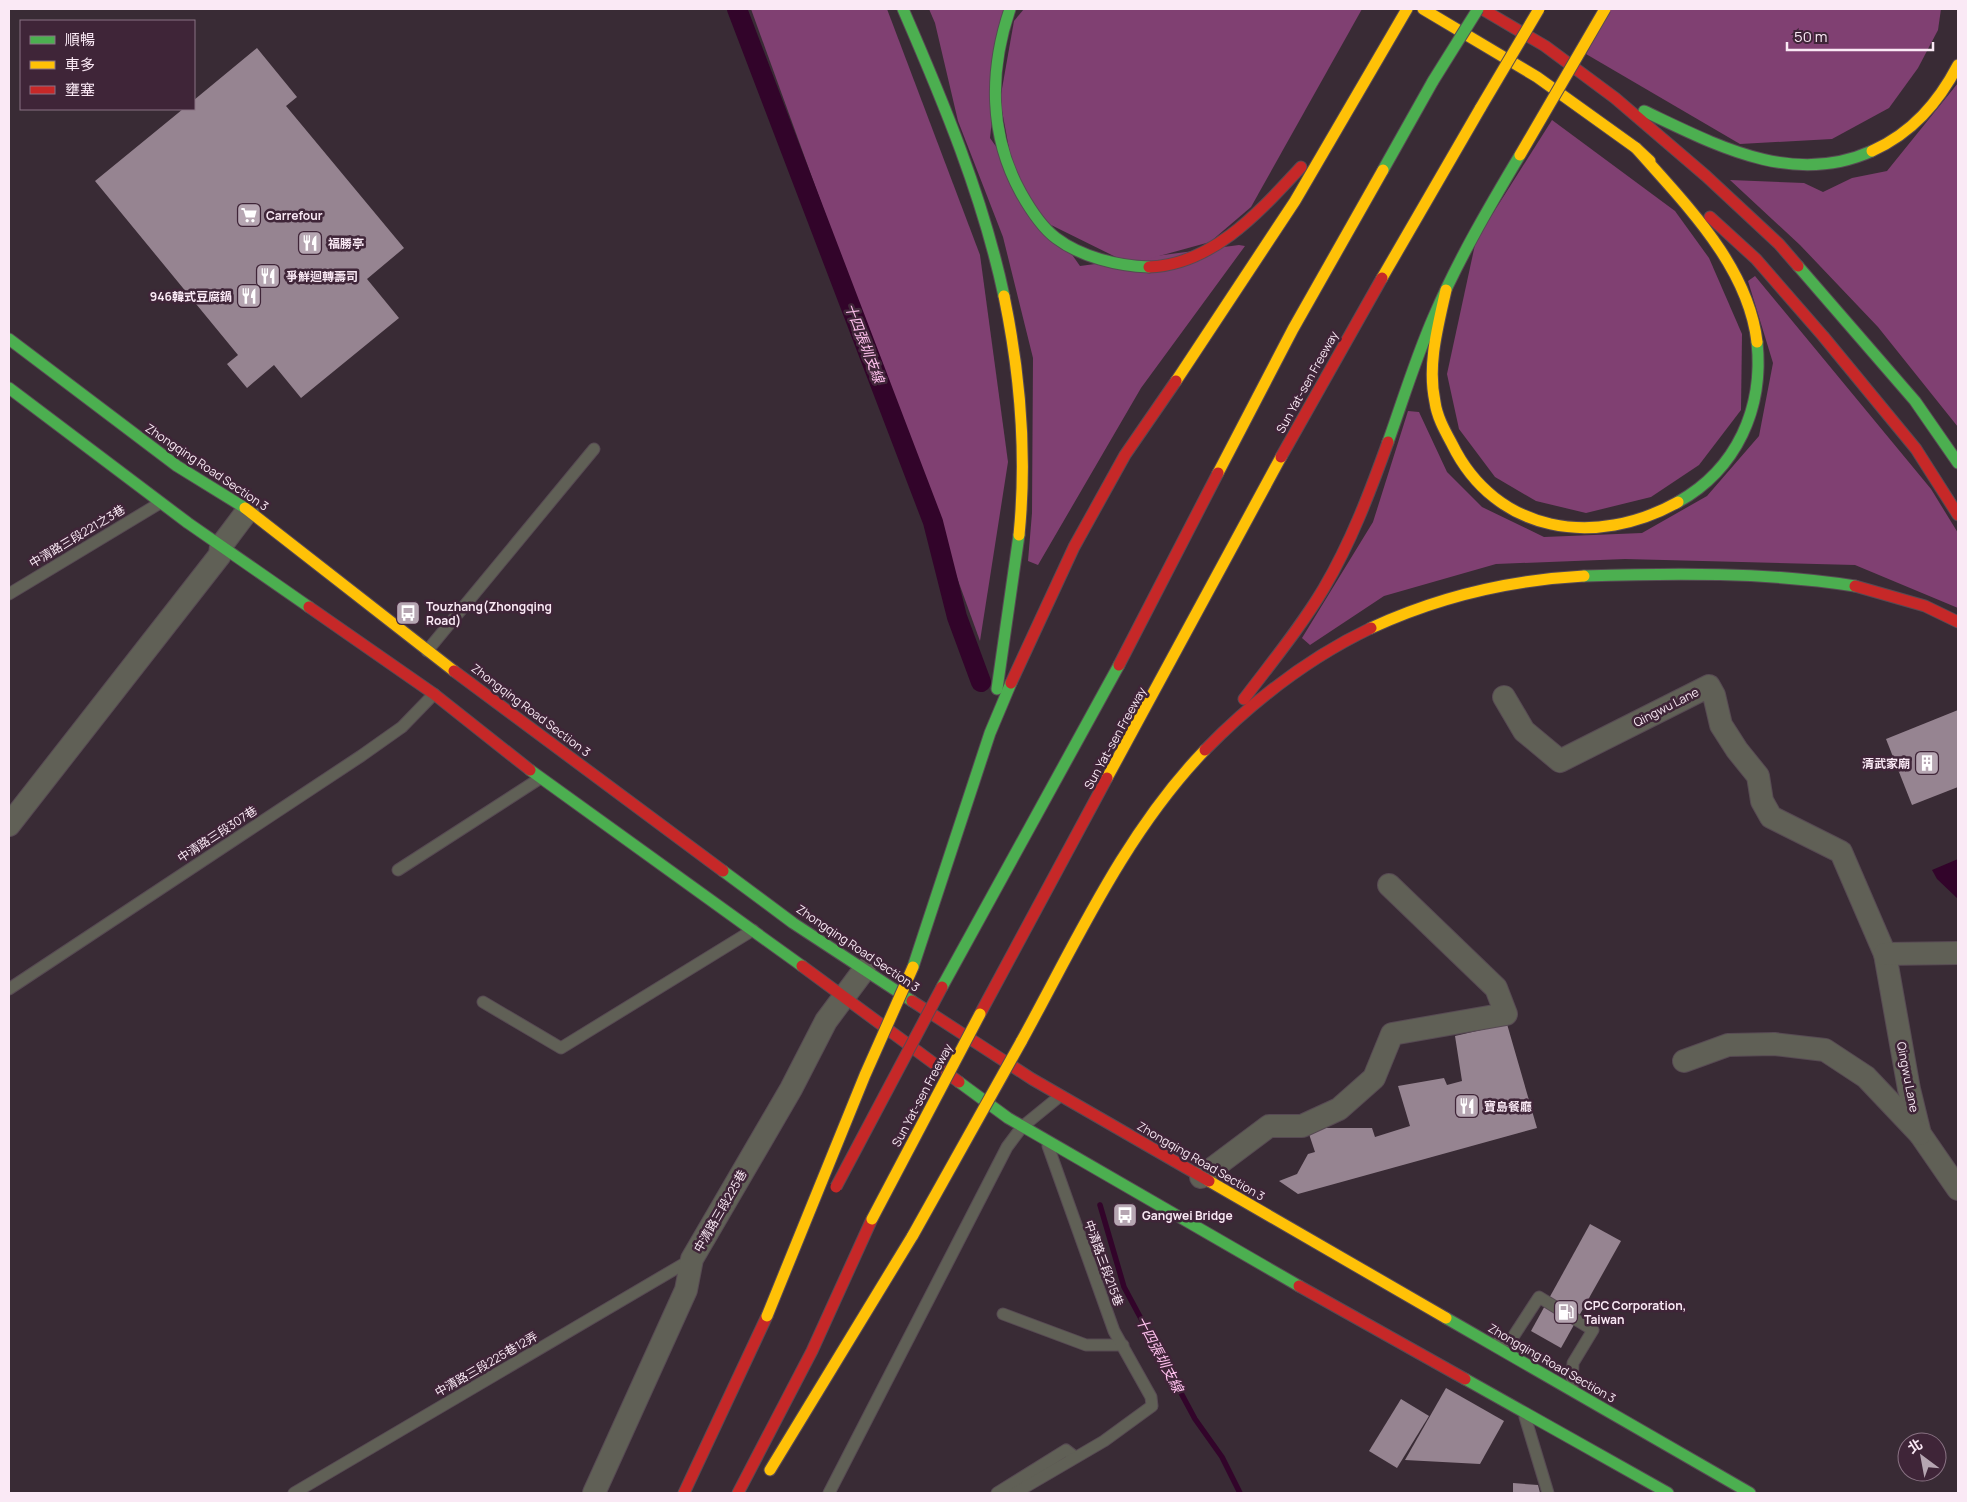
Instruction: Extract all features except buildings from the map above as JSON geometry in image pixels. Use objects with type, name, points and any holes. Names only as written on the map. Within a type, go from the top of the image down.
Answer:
[{"type":"main road","points":[[903,9],[944,112],[999,273],[1012,345],[1021,431],[1020,515],[1013,592],[990,733]]},
{"type":"main road","points":[[1010,9],[1002,28],[996,53],[994,90],[1000,136],[1006,160],[1023,198],[1047,230],[1077,251],[1117,265],[1163,266],[1191,258],[1220,243],[1259,214],[1334,131]]},
{"type":"main road","points":[[684,1493],[767,1316],[865,1075],[913,968],[990,733],[1029,642],[1074,547],[1121,464],[1246,278],[1295,201],[1334,131],[1407,9]]},
{"type":"main road","points":[[1423,9],[1537,77],[1636,148],[1756,259],[1823,336],[1916,449],[1958,515]]},
{"type":"main road","points":[[832,1195],[942,987],[1124,656],[1293,329],[1433,81],[1478,9]]},
{"type":"main road","points":[[1482,9],[1545,46],[1616,98],[1706,176],[1779,244],[1915,401],[1958,463]]},
{"type":"main road","name":"Sun Yat-sen Freeway","points":[[738,1493],[812,1351],[872,1219],[980,1014],[1318,388],[1539,9]]},
{"type":"main road","points":[[766,1477],[914,1235],[1118,869],[1164,799],[1209,746],[1293,635],[1333,574],[1367,504],[1424,340],[1446,290],[1474,233],[1605,9]]},
{"type":"main road","points":[[922,23],[944,112]]},
{"type":"main road","points":[[1616,98],[1729,150],[1779,164],[1822,165],[1848,161],[1882,148],[1914,125],[1932,108],[1952,79],[1958,65]]},
{"type":"main road","points":[[1446,290],[1434,348],[1433,399],[1450,448],[1472,480],[1493,499],[1518,516],[1553,528],[1586,530],[1618,526],[1662,513],[1701,490],[1729,461],[1745,429],[1756,397],[1759,366],[1755,328],[1741,289],[1714,241],[1636,148]]},
{"type":"main road","name":"Zhongqing Road Section 3","points":[[9,339],[177,466],[248,510],[428,650],[793,923],[1061,1096],[1750,1493]]},
{"type":"main road","points":[[9,388],[221,546],[434,694],[540,778],[753,930],[1022,1127],[1144,1198],[1668,1493]]},
{"type":"main road","points":[[1209,746],[1264,694],[1300,668],[1352,636],[1393,617],[1440,600],[1508,584],[1577,576],[1731,575],[1828,581],[1880,590],[1932,608],[1958,622]]},
{"type":"main road","points":[[767,1316],[823,1212]]},
{"type":"street","points":[[9,825],[220,555],[221,546],[248,510]]},
{"type":"street","name":"Qingwu Lane","points":[[1504,697],[1524,731],[1560,761],[1709,686],[1714,695],[1721,724],[1737,750],[1758,776],[1762,801],[1771,817],[1841,852],[1885,954],[1909,1088],[1920,1134],[1958,1189]]},
{"type":"street","points":[[1201,1176],[1269,1126],[1302,1126],[1339,1109],[1374,1078],[1392,1034],[1506,1014],[1496,988],[1389,885]]},
{"type":"street","points":[[1885,954],[1958,953]]},
{"type":"street","name":"中清路三段225巷","points":[[594,1493],[686,1290],[692,1259],[791,1090],[826,1021],[864,970]]},
{"type":"street","points":[[1684,1062],[1728,1045],[1774,1044],[1825,1050],[1866,1077],[1920,1134]]},
{"type":"lane","points":[[428,650],[594,449]]},
{"type":"lane","name":"中清路三段221之3巷","points":[[9,594],[160,502]]},
{"type":"lane","name":"中清路三段307巷","points":[[9,989],[361,756],[402,727],[434,694]]},
{"type":"lane","points":[[398,870],[540,778]]},
{"type":"lane","points":[[483,1002],[561,1048],[753,930]]},
{"type":"lane","points":[[829,1493],[1007,1147],[1022,1127],[1061,1096]]},
{"type":"lane","name":"中清路三段215巷","points":[[1015,1493],[1104,1441],[1152,1406],[1151,1397],[1114,1331],[1046,1140]]},
{"type":"lane","name":"中清路三段225巷12弄","points":[[294,1493],[692,1259]]},
{"type":"lane","points":[[1490,1343],[1511,1340],[1539,1297],[1566,1312],[1594,1330],[1573,1363],[1576,1392]]},
{"type":"lane","points":[[1003,1314],[1086,1345],[1123,1345]]},
{"type":"lane","points":[[1523,1411],[1548,1493]]},
{"type":"lane","points":[[997,1493],[1066,1450],[1075,1457]]},
{"type":"shaded area","points":[[751,9],[887,9],[980,255],[1008,462],[980,641]]},
{"type":"shaded area","points":[[929,9],[1004,9],[990,138],[1080,266],[1239,245],[1245,246],[1141,388],[1038,565],[1028,561],[1032,513],[1033,358],[1003,237],[958,121],[935,23]]},
{"type":"shaded area","points":[[1024,9],[1362,9],[1251,207],[1210,242],[1130,264],[1045,222],[1014,175],[1000,100],[1014,21]]},
{"type":"shaded area","points":[[1610,9],[1941,9],[1938,30],[1918,68],[1889,108],[1832,139],[1740,144],[1586,54]]},
{"type":"shaded area","points":[[1958,83],[1958,427],[1878,327],[1800,245],[1730,180],[1804,183],[1823,192],[1852,178],[1887,171]]},
{"type":"shaded area","points":[[1552,120],[1675,211],[1709,258],[1742,334],[1741,410],[1699,465],[1651,497],[1586,513],[1536,501],[1495,477],[1459,429],[1447,374],[1476,240]]},
{"type":"shaded area","points":[[1755,276],[1931,489],[1958,533],[1958,608],[1855,565],[1625,559],[1496,564],[1384,596],[1310,645],[1302,638],[1373,522],[1408,411],[1419,412],[1447,472],[1482,507],[1544,537],[1642,533],[1707,496],[1759,436],[1773,363],[1748,281]]},
{"type":"shaded area","points":[[1958,859],[1958,899],[1937,879],[1932,870]]},
{"type":"waterway","name":"十四張圳支線","points":[[737,9],[933,522],[957,617],[981,682]]},
{"type":"waterway","name":"十四張圳支線","points":[[1100,1205],[1124,1287],[1195,1419],[1222,1457],[1240,1493]]},
{"type":"traffic: fast","points":[[903,9],[961,150],[985,222],[1004,296]]},
{"type":"traffic: fast","points":[[1010,9],[998,56],[996,102],[998,126],[1003,148],[1010,171],[1021,193],[1041,223],[1051,234],[1066,245],[1100,259],[1125,265],[1149,267]]},
{"type":"traffic: fast","points":[[1433,81],[1478,9]]},
{"type":"traffic: fast","points":[[1383,170],[1433,81]]},
{"type":"traffic: fast","points":[[1644,111],[1727,148],[1755,157],[1784,163],[1813,165],[1842,161],[1872,151]]},
{"type":"traffic: fast","points":[[1388,442],[1421,347],[1443,295],[1474,234],[1520,155]]},
{"type":"traffic: fast","points":[[1798,266],[1915,401],[1958,463]]},
{"type":"traffic: fast","points":[[9,339],[177,466],[245,508]]},
{"type":"traffic: fast","points":[[1678,502],[1699,488],[1716,472],[1731,454],[1742,434],[1751,413],[1756,390],[1757,342]]},
{"type":"traffic: fast","points":[[9,388],[188,523],[309,607]]},
{"type":"traffic: fast","points":[[997,689],[1019,535]]},
{"type":"traffic: fast","points":[[1584,576],[1652,574],[1754,576],[1821,581],[1855,586]]},
{"type":"traffic: fast","points":[[942,987],[1119,665]]},
{"type":"traffic: fast","points":[[913,967],[990,733],[1011,683]]},
{"type":"traffic: fast","points":[[530,770],[802,966]]},
{"type":"traffic: fast","points":[[723,871],[793,923],[912,1001]]},
{"type":"traffic: fast","points":[[959,1082],[1008,1118],[1299,1286]]},
{"type":"traffic: fast","points":[[1446,1318],[1750,1493]]},
{"type":"traffic: fast","points":[[1465,1379],[1668,1493]]},
{"type":"traffic: slow","points":[[1176,381],[1295,201],[1407,9]]},
{"type":"traffic: slow","points":[[1423,9],[1537,77],[1636,148],[1650,161]]},
{"type":"traffic: slow","points":[[1481,107],[1539,9]]},
{"type":"traffic: slow","points":[[1520,155],[1605,9]]},
{"type":"traffic: slow","points":[[1872,151],[1912,126],[1933,104],[1958,65]]},
{"type":"traffic: slow","points":[[1382,278],[1481,107]]},
{"type":"traffic: slow","points":[[1636,148],[1693,213],[1727,261],[1741,287],[1751,314],[1757,342]]},
{"type":"traffic: slow","points":[[1218,473],[1293,329],[1383,170]]},
{"type":"traffic: slow","points":[[1446,290],[1433,360],[1432,374],[1436,408],[1452,444],[1471,474],[1494,497],[1521,514],[1551,524],[1582,528],[1614,525],[1647,516],[1678,502]]},
{"type":"traffic: slow","points":[[1004,296],[1018,384],[1022,445],[1019,535]]},
{"type":"traffic: slow","points":[[1107,778],[1281,457]]},
{"type":"traffic: slow","points":[[245,508],[454,671]]},
{"type":"traffic: slow","points":[[1371,628],[1422,607],[1475,592],[1529,581],[1584,576]]},
{"type":"traffic: slow","points":[[1021,1042],[1082,928],[1126,852],[1176,782],[1205,750]]},
{"type":"traffic: slow","points":[[767,1316],[865,1075],[913,967]]},
{"type":"traffic: slow","points":[[872,1219],[980,1014]]},
{"type":"traffic: slow","points":[[913,1235],[1021,1042]]},
{"type":"traffic: slow","points":[[1209,1181],[1446,1318]]},
{"type":"traffic: slow","points":[[770,1470],[913,1235]]},
{"type":"traffic: jam","points":[[1482,9],[1545,46],[1615,98],[1706,176],[1779,244],[1798,266]]},
{"type":"traffic: jam","points":[[1149,267],[1172,264],[1194,257],[1215,246],[1252,217],[1301,167]]},
{"type":"traffic: jam","points":[[1710,217],[1756,259],[1823,336],[1916,449],[1958,515]]},
{"type":"traffic: jam","points":[[1281,457],[1382,278]]},
{"type":"traffic: jam","points":[[1011,683],[1074,547],[1125,455],[1176,381]]},
{"type":"traffic: jam","points":[[1244,699],[1296,631],[1334,571],[1367,498],[1388,442]]},
{"type":"traffic: jam","points":[[1119,665],[1218,473]]},
{"type":"traffic: jam","points":[[1855,586],[1925,606],[1958,622]]},
{"type":"traffic: jam","points":[[309,607],[434,694],[530,770]]},
{"type":"traffic: jam","points":[[1205,750],[1242,714],[1282,682],[1325,653],[1371,628]]},
{"type":"traffic: jam","points":[[454,671],[723,871]]},
{"type":"traffic: jam","points":[[980,1014],[1107,778]]},
{"type":"traffic: jam","points":[[802,966],[959,1082]]},
{"type":"traffic: jam","points":[[836,1187],[942,987]]},
{"type":"traffic: jam","points":[[912,1001],[1032,1079],[1209,1181]]},
{"type":"traffic: jam","points":[[738,1493],[812,1351],[872,1219]]},
{"type":"traffic: jam","points":[[1299,1286],[1465,1379]]},
{"type":"traffic: jam","points":[[684,1493],[767,1316]]},
{"type":"place","name":"Carrefour","points":[[249,215]]},
{"type":"place","name":"福勝亭","points":[[310,243]]},
{"type":"place","name":"爭鮮迴轉壽司","points":[[268,276]]},
{"type":"place","name":"946韓式豆腐鍋","points":[[249,296]]},
{"type":"place","name":"Touzhang(Zhongqing Road)","points":[[408,613]]},
{"type":"place","name":"清武家廟","points":[[1927,763]]},
{"type":"place","name":"寶島餐廳","points":[[1467,1106]]},
{"type":"place","name":"Gangwei Bridge","points":[[1125,1215]]},
{"type":"place","name":"CPC Corporation, Taiwan","points":[[1566,1312]]}]
